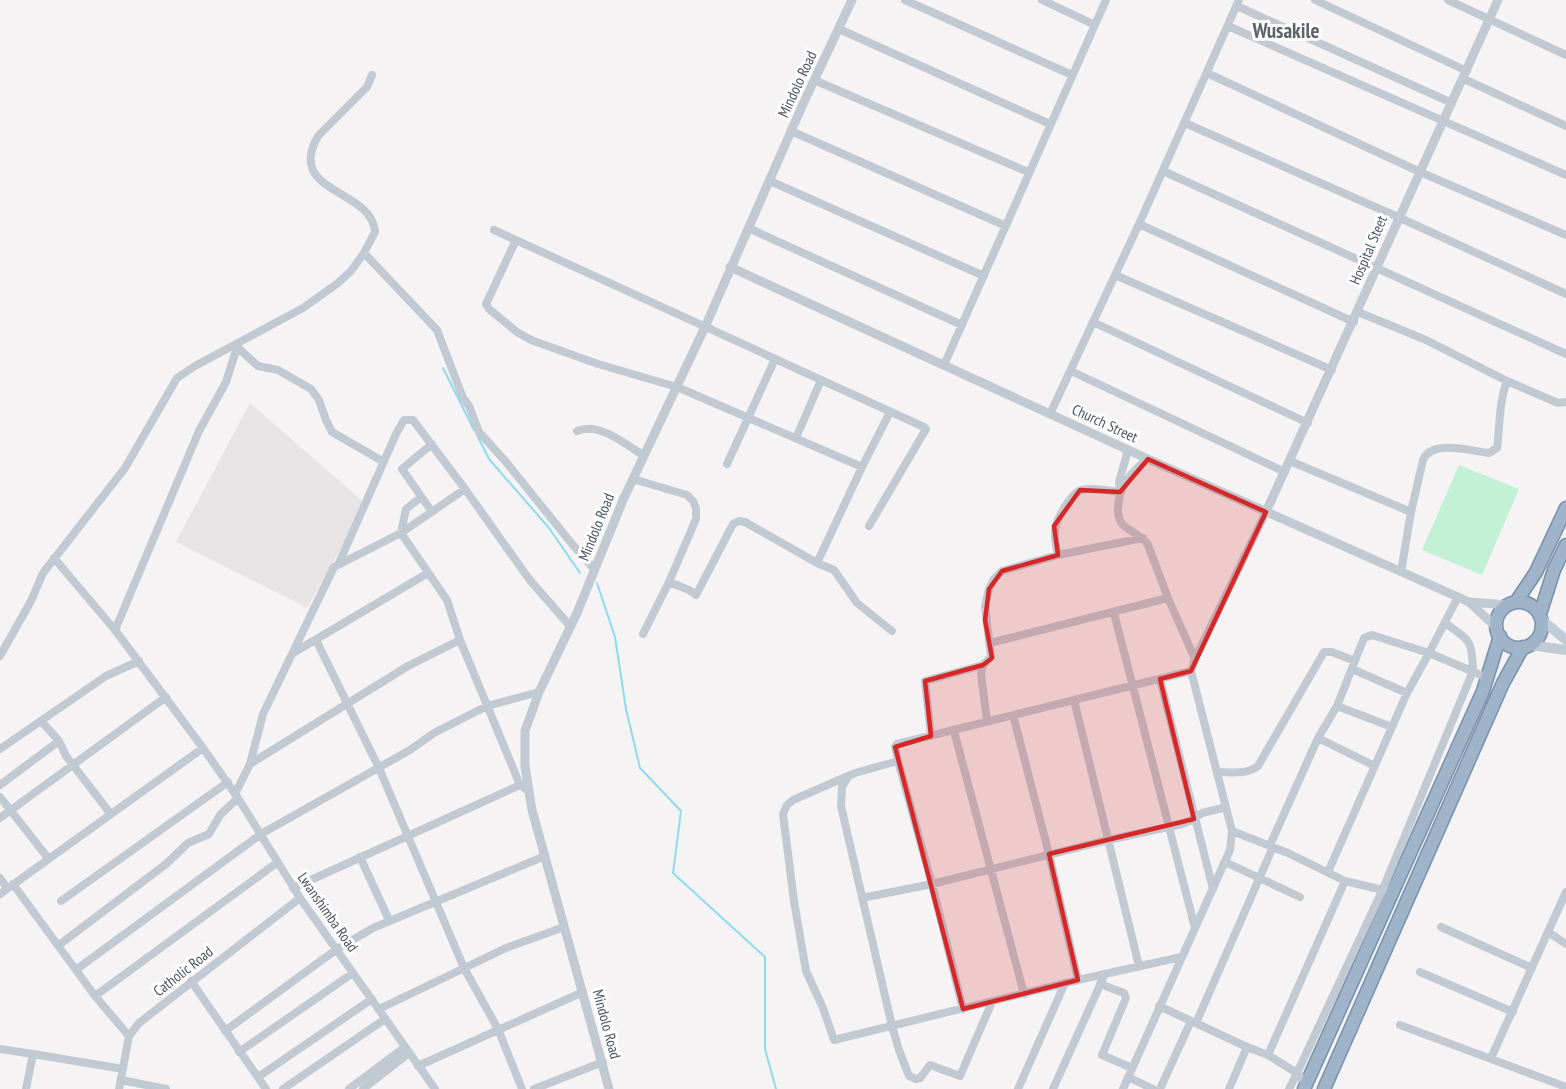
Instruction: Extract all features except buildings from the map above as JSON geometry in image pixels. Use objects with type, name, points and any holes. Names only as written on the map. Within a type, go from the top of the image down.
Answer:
[{"type":"highway","points":[[1305,1086],[1387,891],[1488,678],[1498,632],[1499,615],[1512,603],[1536,572],[1566,508]]},
{"type":"highway","points":[[1324,1089],[1503,683],[1527,646],[1540,634],[1541,617],[1554,570],[1566,545]]},
{"type":"highway","points":[[1512,603],[1530,604],[1541,617]]},
{"type":"highway","points":[[1498,632],[1510,645],[1527,646]]},
{"type":"main road","points":[[1541,617],[1566,640]]},
{"type":"main road","points":[[1527,646],[1566,650]]},
{"type":"street","name":"Mindolo Road","points":[[609,1089],[524,788],[525,731],[539,692],[595,570],[633,479],[705,327],[791,131],[852,0]]},
{"type":"street","points":[[905,0],[1072,75]]},
{"type":"street","points":[[1042,0],[1095,25]]},
{"type":"street","points":[[944,365],[1106,0]]},
{"type":"street","points":[[1315,0],[1566,126]]},
{"type":"street","points":[[1448,0],[1566,55]]},
{"type":"street","name":"Hospital Steet","points":[[1266,512],[1498,0]]},
{"type":"street","points":[[1050,414],[1139,224],[1238,3],[1452,103]]},
{"type":"street","points":[[1228,26],[1566,175]]},
{"type":"street","points":[[839,29],[1050,124]]},
{"type":"street","points":[[1207,73],[1420,172],[1566,235]]},
{"type":"street","points":[[0,656],[44,573],[125,468],[177,378],[303,308],[338,283],[364,254],[375,232],[371,220],[354,202],[322,183],[316,176],[311,157],[313,145],[318,136],[367,87],[372,75]]},
{"type":"street","points":[[814,80],[1028,172]]},
{"type":"street","points":[[1185,123],[1566,294]]},
{"type":"street","points":[[791,131],[1006,226]]},
{"type":"street","points":[[1163,171],[1566,354]]},
{"type":"street","points":[[770,181],[984,276]]},
{"type":"street","points":[[1139,224],[1356,317],[1426,340],[1558,403],[1566,402]]},
{"type":"street","points":[[748,228],[962,325]]},
{"type":"street","points":[[494,230],[926,429],[869,526]]},
{"type":"street","points":[[516,240],[486,304],[517,332],[531,340],[598,364],[677,387],[862,467]]},
{"type":"street","points":[[364,254],[436,330],[479,432],[595,570]]},
{"type":"street","name":"Church Street","points":[[730,267],[1128,450],[1469,602]]},
{"type":"street","points":[[1115,275],[1332,370]]},
{"type":"street","points":[[1093,322],[1308,423]]},
{"type":"street","points":[[237,346],[258,366],[278,370],[311,388],[319,400],[332,432],[384,462]]},
{"type":"street","points":[[115,630],[198,431],[226,382],[237,346]]},
{"type":"street","points":[[727,464],[776,358]]},
{"type":"street","points":[[1071,371],[1285,472]]},
{"type":"street","points":[[796,438],[821,380]]},
{"type":"street","points":[[1401,572],[1411,512],[1425,455],[1430,451],[1446,448],[1489,453],[1495,451],[1502,413],[1501,397],[1508,381]]},
{"type":"street","points":[[817,563],[890,412]]},
{"type":"street","points":[[339,563],[396,434],[404,420],[413,420],[529,579],[570,626]]},
{"type":"street","points":[[578,431],[585,427],[607,434],[644,456]]},
{"type":"street","points":[[432,444],[402,469],[432,512]]},
{"type":"street","points":[[1128,450],[1120,477],[1118,516],[1120,521],[1143,538],[1148,545],[1195,659]]},
{"type":"street","points":[[1120,491],[1132,472],[1148,459]]},
{"type":"street","points":[[1290,461],[1411,512]]},
{"type":"street","points":[[633,479],[687,495],[696,508],[696,519],[669,582],[643,634]]},
{"type":"street","points":[[59,945],[166,864],[188,843],[209,834],[220,814],[237,796],[250,764],[263,714],[331,571],[339,563],[401,533],[465,489]]},
{"type":"street","points":[[1058,555],[1054,526],[1076,492],[1085,489],[1120,491]]},
{"type":"street","points":[[293,888],[360,857],[524,788],[487,706],[460,640],[447,600],[401,533],[406,509],[421,497]]},
{"type":"street","points":[[1122,1089],[1230,850],[1232,831],[1191,671],[1266,512]]},
{"type":"street","points":[[669,582],[696,595],[733,524],[739,521],[745,522],[817,563],[834,570],[857,603],[892,631]]},
{"type":"street","points":[[931,736],[925,681],[983,665],[991,657],[985,606],[994,579],[1002,571],[1058,555],[1143,538]]},
{"type":"street","name":"Lwanshimba Road","points":[[54,558],[115,630],[228,782],[293,888],[435,1089]]},
{"type":"street","points":[[291,654],[428,573]]},
{"type":"street","points":[[1328,872],[1407,693],[1458,597]]},
{"type":"street","points":[[990,643],[1168,598]]},
{"type":"street","points":[[1469,602],[1512,603]]},
{"type":"street","points":[[1469,602],[1498,632]]},
{"type":"street","points":[[1114,613],[1195,928]]},
{"type":"street","points":[[1289,1089],[1387,891],[1473,671],[1472,647],[1468,640],[1445,622]]},
{"type":"street","points":[[1160,1089],[1194,1022],[1260,877],[1318,738],[1337,706],[1362,642],[1372,635],[1429,652],[1488,678]]},
{"type":"street","points":[[316,640],[379,768],[464,968],[498,1029],[522,1089]]},
{"type":"street","points":[[250,764],[408,666],[460,640]]},
{"type":"street","points":[[1217,771],[1245,772],[1258,766],[1324,652],[1332,652],[1407,693]]},
{"type":"street","points":[[0,750],[106,676],[139,661]]},
{"type":"street","points":[[983,665],[981,688],[987,722]]},
{"type":"street","points":[[963,1009],[895,745],[1191,671]]},
{"type":"street","points":[[1160,679],[1213,889]]},
{"type":"street","points":[[77,969],[261,834],[410,750],[434,733],[487,706],[539,692]]},
{"type":"street","points":[[0,818],[166,697]]},
{"type":"street","points":[[1074,700],[1139,966]]},
{"type":"street","points":[[1337,706],[1392,727]]},
{"type":"street","points":[[1013,715],[1049,854],[1078,980]]},
{"type":"street","points":[[42,722],[59,741],[73,765],[110,813]]},
{"type":"street","points":[[954,731],[1024,994]]},
{"type":"street","points":[[1318,738],[1375,766]]},
{"type":"street","points":[[0,785],[59,741]]},
{"type":"street","points":[[0,894],[203,748]]},
{"type":"street","points":[[898,761],[855,773],[793,800],[787,805],[783,814],[798,929],[807,977],[824,1008],[833,1039],[1180,957]]},
{"type":"street","points":[[848,777],[842,787],[841,806],[892,1026],[906,1071],[912,1078],[920,1078],[930,1065],[960,1076],[992,1002]]},
{"type":"street","points":[[61,900],[228,782]]},
{"type":"street","points":[[0,797],[48,858]]},
{"type":"street","points":[[862,898],[932,884],[1049,854],[1182,824],[1202,813],[1226,807]]},
{"type":"street","points":[[1232,831],[1272,846],[1345,881],[1387,891]]},
{"type":"street","points":[[225,1031],[337,950],[389,920],[545,856]]},
{"type":"street","points":[[360,857],[389,920]]},
{"type":"street","points":[[95,996],[278,862]]},
{"type":"street","points":[[1225,862],[1300,897]]},
{"type":"street","points":[[0,878],[10,886],[59,945],[95,996],[129,1036],[120,1085],[166,1089]]},
{"type":"street","points":[[1268,1055],[1345,881]]},
{"type":"street","points":[[1491,1059],[1566,891]]},
{"type":"street","name":"Catholic Road","points":[[129,1036],[139,1023],[300,898]]},
{"type":"street","points":[[379,1009],[521,941],[564,927]]},
{"type":"street","points":[[1441,927],[1532,968]]},
{"type":"street","points":[[1548,932],[1566,944]]},
{"type":"street","points":[[1420,972],[1512,1012]]},
{"type":"street","points":[[239,1052],[353,973]]},
{"type":"street","points":[[1053,1089],[1105,974]]},
{"type":"street","points":[[192,981],[266,1089]]},
{"type":"street","points":[[1018,1089],[1065,983]]},
{"type":"street","points":[[1100,984],[1124,993],[1126,998],[1102,1055],[1132,1068]]},
{"type":"street","points":[[418,1066],[583,992]]},
{"type":"street","points":[[258,1077],[372,999]]},
{"type":"street","points":[[1159,1006],[1268,1055],[1297,1073],[1305,1086]]},
{"type":"street","points":[[283,1089],[385,1019]]},
{"type":"street","points":[[1400,1025],[1566,1087]]},
{"type":"street","points":[[1229,1089],[1247,1047]]},
{"type":"street","points":[[0,1049],[123,1069]]},
{"type":"street","points":[[349,1089],[407,1050]]},
{"type":"street","points":[[363,1089],[407,1050]]},
{"type":"street","points":[[26,1089],[33,1054]]},
{"type":"street","points":[[534,1089],[603,1062]]},
{"type":"street","points":[[1128,1077],[1153,1089]]},
{"type":"street","points":[[910,1089],[912,1078]]},
{"type":"highlighted area","points":[[1148,459],[1266,512],[1191,671],[1160,679],[1194,819],[1049,854],[1078,980],[963,1009],[895,747],[931,736],[925,681],[983,665],[992,658],[985,620],[989,589],[1002,571],[1058,555],[1054,526],[1080,490],[1120,492]]},
{"type":"shaded area","points":[[250,403],[366,504],[307,608],[176,542]]},
{"type":"green space","points":[[1459,465],[1519,489],[1482,575],[1422,550]]},
{"type":"waterway","points":[[443,368],[474,430]]},
{"type":"waterway","points":[[477,435],[489,459],[549,528],[580,573]]},
{"type":"waterway","points":[[597,583],[615,637],[626,709],[640,768],[681,811],[673,873],[765,957],[765,1049],[776,1089]]},
{"type":"district","name":"Wusakile","points":[[1286,30]]}]
